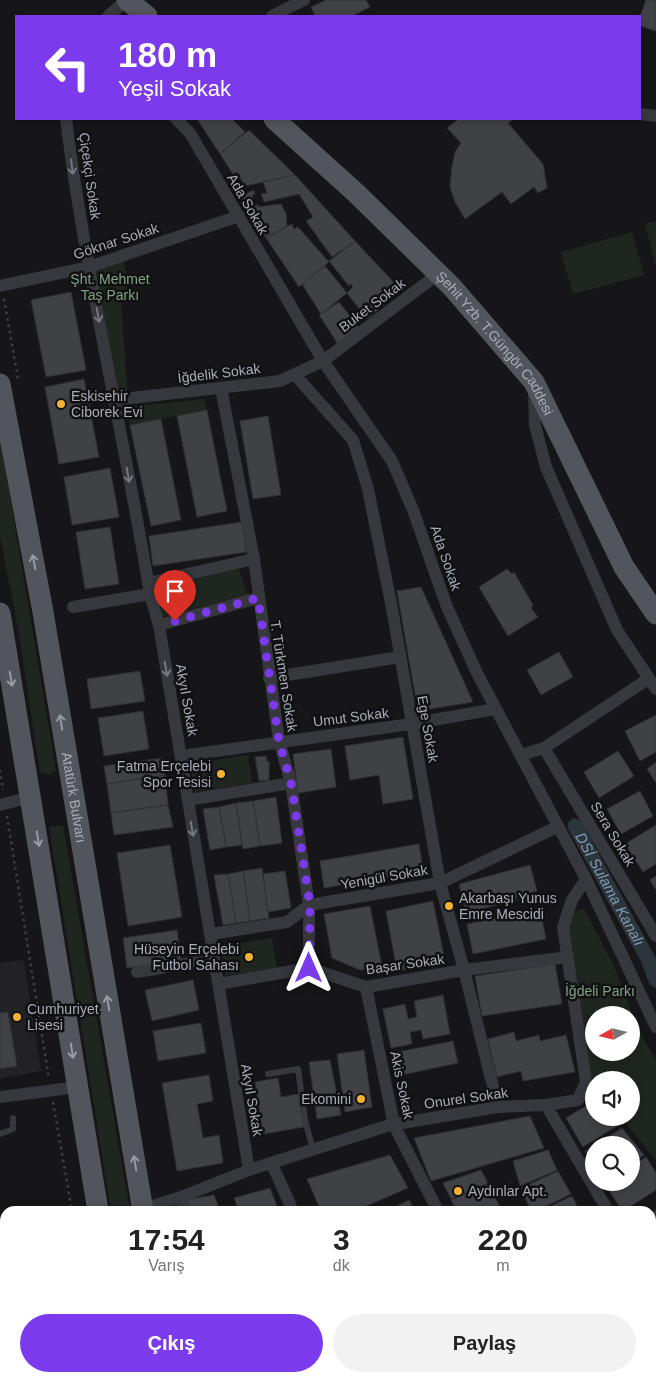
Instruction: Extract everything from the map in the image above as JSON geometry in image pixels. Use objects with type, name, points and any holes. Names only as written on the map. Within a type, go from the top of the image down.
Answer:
[{"type":"main road","points":[[127,0],[146,15]]},
{"type":"main road","name":"Şehit Yzb. T.Güngör Caddesi","points":[[275,120],[356,193],[438,274],[479,316],[534,382],[624,567],[656,614]]},
{"type":"main road","name":"Atatürk Bulvarı","points":[[0,384],[43,612],[142,1206]]},
{"type":"main road","points":[[0,613],[97,1206]]},
{"type":"street","points":[[109,15],[127,0]]},
{"type":"street","points":[[274,15],[304,0]]},
{"type":"street","points":[[641,114],[656,116]]},
{"type":"street","name":"Çiçekçi Sokak","points":[[66,120],[75,188],[89,267]]},
{"type":"street","name":"Ada Sokak","points":[[177,120],[190,133],[323,361],[392,461],[413,510],[447,607],[495,709],[522,755],[557,828],[586,879],[656,1027]]},
{"type":"street","name":"Göknar Sokak","points":[[0,286],[89,267],[238,216]]},
{"type":"street","name":"Akyıl Sokak","points":[[89,267],[149,588],[159,625],[249,1170]]},
{"type":"street","name":"Buket Sokak","points":[[323,361],[438,274]]},
{"type":"street","name":"İğdelik Sokak","points":[[114,400],[280,381],[323,361]]},
{"type":"street","name":"Ege Sokak","points":[[295,375],[353,440],[368,489],[440,883],[498,1107]]},
{"type":"street","points":[[522,755],[544,748],[652,684],[617,630],[546,467],[535,425],[534,382]]},
{"type":"street","name":"T. Türkmen Sokak","points":[[221,388],[254,559],[279,741],[291,783],[310,905],[309,968]]},
{"type":"street","points":[[73,607],[254,559]]},
{"type":"street","points":[[159,625],[258,598]]},
{"type":"street","points":[[269,678],[400,657]]},
{"type":"street","name":"Umut Sokak","points":[[181,756],[411,724],[495,709]]},
{"type":"street","name":"Sera Sokak","points":[[544,748],[656,936]]},
{"type":"street","points":[[188,800],[291,783]]},
{"type":"street","points":[[3,804],[31,797]]},
{"type":"street","name":"Yenigül Sokak","points":[[211,934],[287,922],[310,905],[440,883],[557,828]]},
{"type":"street","name":"Onurel Sokak","points":[[155,1206],[249,1170],[394,1124],[498,1107],[546,1105],[578,1100],[586,1082],[562,927],[572,900],[586,879]]},
{"type":"street","name":"Başar Sokak","points":[[219,984],[309,968],[366,987],[464,970],[568,956]]},
{"type":"street","points":[[137,972],[214,959]]},
{"type":"street","name":"Akis Sokak","points":[[366,987],[394,1124],[435,1206]]},
{"type":"street","points":[[0,1097],[78,1087]]},
{"type":"street","points":[[546,1105],[605,1206]]},
{"type":"street","points":[[272,1164],[291,1206]]},
{"type":"street","points":[[181,1197],[184,1206]]},
{"type":"lane","points":[[268,1074],[298,1069],[305,1120],[313,1150]]},
{"type":"lane","points":[[0,1134],[13,1129],[13,1118]]},
{"type":"path","points":[[0,770],[3,804],[71,1206]]},
{"type":"shaded area","name":"Cumhuriyet Lisesi","points":[[24,960],[41,1071],[0,1079],[0,963]]},
{"type":"green space","points":[[656,221],[656,267],[645,224]]},
{"type":"green space","points":[[632,232],[644,275],[573,294],[561,252]]},
{"type":"green space","name":"Şht. Mehmet Taş Parkı","points":[[123,256],[129,294],[121,303],[128,399],[114,400],[89,267]]},
{"type":"green space","points":[[205,399],[207,410],[130,425],[127,407]]},
{"type":"green space","points":[[0,437],[56,770],[50,775],[40,772],[19,634],[0,536]]},
{"type":"green space","points":[[238,566],[247,595],[160,617],[155,588]]},
{"type":"green space","name":"Fatma Erçelebi Spor Tesisi","points":[[248,755],[252,783],[194,792],[190,764]]},
{"type":"green space","points":[[63,825],[129,1206],[110,1206],[49,827]]},
{"type":"green space","name":"İğdeli Parkı","points":[[584,909],[613,964],[629,1006],[585,1006],[585,1040],[567,931],[570,913]]},
{"type":"green space","name":"Hüseyin Erçelebi Futbol Sahası","points":[[272,938],[277,968],[225,976],[221,946]]},
{"type":"green space","name":"İğdeli Parkı","points":[[640,1032],[656,1061],[656,1160],[640,1141],[640,1136],[636,1136],[628,1126],[640,1126],[640,1071],[590,1071],[588,1061],[640,1061]]},
{"type":"building","points":[[326,0],[366,0],[370,7],[354,15],[315,15],[311,7]]},
{"type":"building","points":[[646,0],[656,0],[656,31],[641,26],[641,15]]},
{"type":"building","points":[[198,120],[233,120],[245,132],[220,154]]},
{"type":"building","points":[[458,120],[512,120],[508,123],[543,164],[547,188],[538,193],[534,187],[511,204],[502,192],[465,219],[455,202],[450,187],[455,152],[461,143],[447,128]]},
{"type":"building","points":[[249,130],[295,175],[245,186],[237,172],[233,174],[220,154]]},
{"type":"building","points":[[295,175],[355,241],[332,257],[306,221],[313,217],[299,194],[264,202],[261,194],[267,193],[263,182]]},
{"type":"building","points":[[254,190],[255,194],[252,195],[255,205],[259,205],[257,207],[281,204],[286,214],[287,226],[266,238],[250,210],[247,210],[239,197]]},
{"type":"building","points":[[292,224],[294,229],[298,227],[329,262],[299,287],[266,238]]},
{"type":"building","points":[[355,241],[401,290],[367,319],[347,293],[353,287],[351,284],[349,286],[329,261]]},
{"type":"building","points":[[325,266],[347,293],[321,314],[302,284]]},
{"type":"building","points":[[71,292],[86,370],[46,377],[31,300]]},
{"type":"building","points":[[339,302],[359,328],[340,347],[319,315]]},
{"type":"building","points":[[84,379],[99,457],[59,464],[45,387]]},
{"type":"building","points":[[207,410],[227,511],[197,517],[177,416]]},
{"type":"building","points":[[268,416],[281,495],[253,499],[240,421]]},
{"type":"building","points":[[161,419],[181,520],[151,526],[130,425]]},
{"type":"building","points":[[110,468],[119,517],[72,525],[64,477]]},
{"type":"building","points":[[242,522],[246,552],[153,566],[149,536]]},
{"type":"building","points":[[110,527],[119,584],[85,589],[76,532]]},
{"type":"building","points":[[507,569],[512,574],[514,572],[533,605],[531,608],[538,617],[508,636],[479,587]]},
{"type":"building","points":[[421,587],[473,702],[418,711],[397,591]]},
{"type":"building","points":[[559,652],[573,677],[541,695],[527,670]]},
{"type":"building","points":[[140,671],[145,701],[91,709],[87,679]]},
{"type":"building","points":[[143,711],[149,749],[104,756],[98,718]]},
{"type":"building","points":[[656,715],[656,752],[640,761],[625,731]]},
{"type":"building","points":[[403,737],[413,799],[383,804],[379,775],[350,780],[345,746]]},
{"type":"building","points":[[331,749],[336,787],[298,793],[293,754]]},
{"type":"building","points":[[618,751],[634,776],[599,798],[584,772]]},
{"type":"building","points":[[266,756],[267,762],[269,761],[269,780],[259,781],[255,757]]},
{"type":"building","points":[[162,758],[165,775],[107,784],[104,766]]},
{"type":"building","points":[[656,762],[656,783],[647,769]]},
{"type":"building","points":[[165,775],[168,805],[111,813],[107,784]]},
{"type":"building","points":[[640,791],[653,816],[621,834],[607,809]]},
{"type":"building","points":[[276,797],[282,843],[260,846],[253,801]]},
{"type":"building","points":[[253,801],[260,846],[243,849],[236,803]]},
{"type":"building","points":[[236,803],[242,845],[226,847],[219,807]]},
{"type":"building","points":[[168,805],[173,827],[114,835],[111,813]]},
{"type":"building","points":[[219,807],[226,847],[210,850],[203,809]]},
{"type":"building","points":[[656,825],[656,864],[643,872],[625,844]]},
{"type":"building","points":[[419,844],[423,871],[324,888],[320,861]]},
{"type":"building","points":[[170,845],[182,917],[128,926],[117,853]]},
{"type":"building","points":[[530,865],[537,891],[516,897],[516,900],[466,913],[459,884]]},
{"type":"building","points":[[262,868],[269,918],[250,921],[243,871]]},
{"type":"building","points":[[243,871],[250,921],[236,923],[228,874]]},
{"type":"building","points":[[285,871],[291,908],[268,912],[263,874]]},
{"type":"building","points":[[228,874],[236,923],[223,925],[214,875]]},
{"type":"building","points":[[656,876],[656,890],[650,880]]},
{"type":"building","points":[[433,901],[445,961],[397,971],[386,911]]},
{"type":"building","points":[[370,906],[382,967],[360,970],[332,958],[324,914]]},
{"type":"building","points":[[540,909],[546,939],[473,954],[467,924]]},
{"type":"building","points":[[177,930],[181,960],[127,968],[123,938]]},
{"type":"building","points":[[555,964],[562,1004],[482,1016],[475,976]]},
{"type":"building","points":[[193,980],[199,1010],[152,1021],[145,990]]},
{"type":"building","points":[[443,995],[450,1034],[423,1039],[421,1030],[410,1032],[412,1044],[391,1048],[383,1009],[405,1004],[408,1019],[417,1017],[414,1001]]},
{"type":"building","points":[[8,1012],[17,1066],[0,1069],[0,1013]]},
{"type":"building","points":[[201,1023],[206,1053],[158,1061],[153,1031]]},
{"type":"building","points":[[514,1032],[516,1041],[539,1035],[540,1041],[566,1035],[575,1072],[523,1081],[521,1071],[497,1077],[488,1039]]},
{"type":"building","points":[[453,1041],[458,1063],[397,1076],[393,1053]]},
{"type":"building","points":[[364,1050],[372,1107],[345,1112],[337,1054]]},
{"type":"building","points":[[330,1060],[341,1115],[317,1119],[309,1062]]},
{"type":"building","points":[[209,1075],[213,1101],[197,1104],[203,1138],[219,1135],[223,1163],[177,1171],[162,1083]]},
{"type":"building","points":[[278,1078],[281,1097],[298,1094],[304,1127],[263,1134],[255,1082]]},
{"type":"building","points":[[585,1106],[585,1126],[617,1126],[601,1136],[585,1136],[585,1146],[583,1147],[566,1118]]},
{"type":"building","points":[[530,1116],[544,1148],[431,1181],[414,1138]]},
{"type":"building","points":[[622,1128],[629,1136],[609,1136]]},
{"type":"building","points":[[548,1150],[557,1170],[520,1186],[513,1161]]},
{"type":"building","points":[[390,1155],[408,1188],[367,1206],[319,1206],[307,1179]]},
{"type":"building","points":[[646,1157],[656,1173],[656,1190],[631,1206],[620,1206],[609,1191],[640,1191],[640,1161]]},
{"type":"building","name":"Aydınlar Apt.","points":[[481,1170],[488,1183],[451,1199],[443,1183]]},
{"type":"building","points":[[558,1171],[571,1194],[546,1206],[529,1206],[521,1188]]},
{"type":"building","points":[[488,1184],[499,1206],[454,1206],[451,1200]]},
{"type":"building","points":[[270,1188],[277,1206],[237,1206],[234,1198]]},
{"type":"building","points":[[214,1195],[218,1206],[186,1206],[184,1200]]},
{"type":"building","points":[[572,1196],[577,1206],[551,1206]]},
{"type":"building","points":[[409,1200],[412,1206],[397,1206]]},
{"type":"waterway","name":"DSİ Sulama Kanalı","points":[[575,826],[648,959],[656,980]]},
{"type":"place","name":"Eskisehir Ciborek Evi","points":[[61,404]]},
{"type":"place","name":"Fatma Erçelebi Spor Tesisi","points":[[221,774]]},
{"type":"place","name":"Akarbaşı Yunus Emre Mescidi","points":[[449,906]]},
{"type":"place","name":"Hüseyin Erçelebi Futbol Sahası","points":[[249,957]]},
{"type":"place","name":"Cumhuriyet Lisesi","points":[[17,1017]]},
{"type":"place","name":"Ekomini","points":[[361,1099]]},
{"type":"place","name":"Aydınlar Apt.","points":[[458,1191]]},
{"type":"route","points":[[175,621],[258,598],[279,741],[291,783],[310,905],[309,968]]}]
